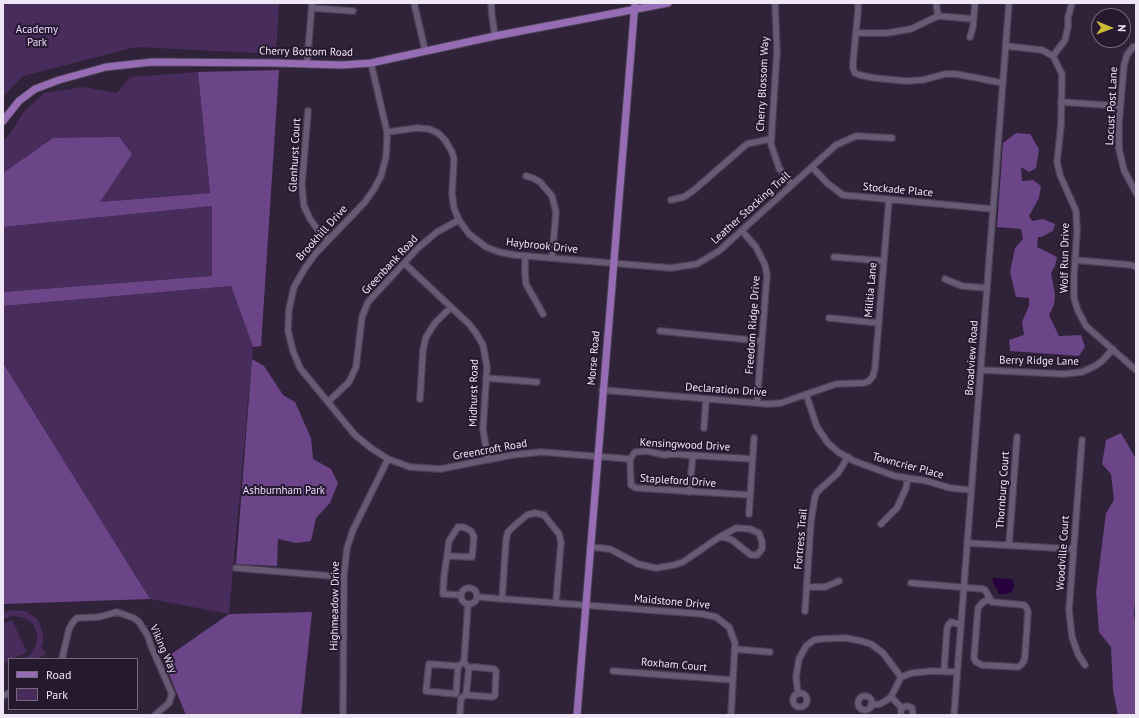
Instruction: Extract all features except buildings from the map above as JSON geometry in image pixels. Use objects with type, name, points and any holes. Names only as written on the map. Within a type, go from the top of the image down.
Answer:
[{"type":"main road","name":"Cherry Bottom Road","points":[[3,121],[19,101],[35,89],[59,80],[106,68],[152,62],[342,65],[371,62],[634,6],[668,3]]},
{"type":"main road","name":"Morse Road","points":[[577,715],[612,263],[634,6]]},
{"type":"street","points":[[414,3],[425,50]]},
{"type":"street","points":[[491,3],[495,36]]},
{"type":"street","name":"Cherry Blossom Way","points":[[775,3],[777,51],[770,139],[779,168],[792,185]]},
{"type":"street","points":[[858,3],[853,62],[855,73],[874,78],[906,81],[923,80],[945,74],[956,74],[1003,83]]},
{"type":"street","points":[[936,3],[938,16]]},
{"type":"street","points":[[970,37],[974,19],[975,3]]},
{"type":"street","name":"Broadview Road","points":[[954,715],[1010,3]]},
{"type":"street","points":[[1006,46],[1042,50],[1053,56],[1065,40],[1068,27],[1068,17],[1072,3]]},
{"type":"street","points":[[307,64],[312,5],[353,11]]},
{"type":"street","points":[[856,33],[886,33],[911,29],[938,16],[974,19]]},
{"type":"street","name":"Locust Post Lane","points":[[1136,46],[1127,55],[1126,60],[1120,106],[1119,149],[1124,170],[1136,193]]},
{"type":"street","name":"Wolf Run Drive","points":[[1053,56],[1062,74],[1061,125],[1057,162],[1060,175],[1076,211],[1077,231],[1074,298],[1078,311],[1086,326],[1136,370]]},
{"type":"street","name":"Brookhill Drive","points":[[371,62],[387,132],[386,157],[381,176],[365,202],[328,240],[305,268],[298,279],[291,298],[288,320],[291,342],[298,364],[308,379],[356,435],[371,448],[388,459]]},
{"type":"street","points":[[1061,102],[1120,106]]},
{"type":"street","name":"Glenhurst Court","points":[[308,111],[302,184],[304,206],[310,219],[328,240]]},
{"type":"street","name":"Haybrook Drive","points":[[387,132],[417,128],[429,129],[438,133],[445,140],[452,152],[454,160],[452,194],[454,208],[459,220],[469,234],[486,247],[499,252],[525,256],[612,263]]},
{"type":"street","name":"Leather Stocking Trail","points":[[612,263],[671,268],[697,264],[719,251],[836,145],[856,136],[892,138]]},
{"type":"street","points":[[671,200],[684,197],[694,190],[747,144],[770,139]]},
{"type":"street","name":"Stockade Place","points":[[812,167],[827,183],[843,194],[889,200],[994,209]]},
{"type":"street","points":[[526,176],[540,182],[552,196],[556,212],[552,258]]},
{"type":"street","name":"Militia Lane","points":[[869,381],[873,376],[875,368],[889,200]]},
{"type":"street","name":"Greenbank Road","points":[[328,402],[344,388],[353,375],[358,361],[362,317],[368,302],[404,263],[437,232],[459,220]]},
{"type":"street","name":"Freedom Ridge Drive","points":[[742,231],[756,246],[765,265],[767,275],[757,403]]},
{"type":"street","points":[[525,256],[526,284],[544,314]]},
{"type":"street","points":[[834,257],[884,261]]},
{"type":"street","points":[[1075,260],[1131,265],[1136,267]]},
{"type":"street","name":"Midhurst Road","points":[[404,263],[468,324],[476,333],[483,346],[487,367],[483,429],[488,460]]},
{"type":"street","points":[[945,279],[962,286],[987,288]]},
{"type":"street","points":[[420,399],[423,350],[426,337],[435,323],[451,307]]},
{"type":"street","points":[[829,318],[879,323]]},
{"type":"street","points":[[660,331],[762,341]]},
{"type":"street","name":"Berry Ridge Lane","points":[[981,370],[1064,374],[1082,372],[1102,361],[1113,349]]},
{"type":"street","points":[[486,378],[536,382]]},
{"type":"street","name":"Declaration Drive","points":[[602,390],[757,403],[781,402],[836,384],[864,383],[869,381]]},
{"type":"street","name":"Towncrier Place","points":[[806,394],[817,427],[828,443],[838,452],[854,461],[885,472],[908,478],[927,480],[950,488],[972,490]]},
{"type":"street","points":[[704,428],[706,399]]},
{"type":"street","name":"Thornburg Court","points":[[1008,545],[1017,436]]},
{"type":"street","points":[[749,514],[754,438]]},
{"type":"street","name":"Woodville Court","points":[[1082,440],[1069,610],[1072,638],[1078,654],[1085,665]]},
{"type":"street","name":"Kensingwood Drive","points":[[597,456],[630,459],[635,452],[647,451],[664,455],[671,454],[752,459]]},
{"type":"street","name":"Greencroft Road","points":[[388,459],[410,467],[440,469],[512,455],[541,452],[597,456]]},
{"type":"street","points":[[689,492],[693,455]]},
{"type":"street","name":"Fortress Trail","points":[[805,611],[811,521],[815,497],[817,492],[838,473],[848,457]]},
{"type":"street","name":"Highmeadow Drive","points":[[343,715],[344,577],[347,548],[352,534],[388,459]]},
{"type":"street","name":"Stapleford Drive","points":[[630,459],[630,481],[633,487],[750,496]]},
{"type":"street","points":[[881,524],[897,508],[906,488],[908,478]]},
{"type":"street","points":[[502,599],[506,540],[508,532],[526,515],[535,513],[544,515],[560,534],[561,542],[556,602]]},
{"type":"street","points":[[446,556],[472,557],[474,537],[471,532],[463,527],[458,527],[449,541],[446,556],[443,594],[461,595]]},
{"type":"street","points":[[590,547],[610,549],[638,564],[656,568],[683,562],[718,538],[736,528],[750,529],[759,533],[762,541],[762,549],[757,555],[751,555],[745,552],[736,542],[728,538],[718,538]]},
{"type":"street","points":[[967,543],[1073,549]]},
{"type":"street","points":[[236,568],[344,577]]},
{"type":"street","points":[[807,587],[825,587],[839,581]]},
{"type":"street","points":[[911,583],[983,589],[992,602],[1024,605],[1028,612],[1025,655],[1021,665],[982,666],[976,662],[974,658],[978,608],[982,603],[989,599]]},
{"type":"street","points":[[469,588],[476,592],[477,596],[475,601],[468,604],[463,602],[461,595],[464,589],[469,588]]},
{"type":"street","name":"Maidstone Drive","points":[[477,596],[702,614],[716,617],[729,627],[735,643],[731,715]]},
{"type":"street","points":[[460,715],[469,668],[464,662],[468,604]]},
{"type":"street","name":"Viking Way","points":[[62,658],[69,629],[77,618],[99,617],[117,612],[134,618],[144,628],[172,694],[169,703],[155,715]]},
{"type":"street","points":[[944,671],[948,624],[951,622],[961,625]]},
{"type":"street","points":[[798,694],[796,677],[799,659],[806,646],[814,640],[820,638],[846,638],[871,644],[883,653],[901,677]]},
{"type":"street","points":[[735,649],[770,652]]},
{"type":"street","points":[[464,662],[458,666],[429,664],[426,691],[464,696],[493,697],[496,695],[496,671],[494,669],[469,668]]},
{"type":"street","points":[[456,694],[458,666]]},
{"type":"street","name":"Roxham Court","points":[[613,671],[733,680]]},
{"type":"street","points":[[871,705],[880,704],[891,697],[901,677],[912,673],[944,671],[957,672]]},
{"type":"street","points":[[891,697],[902,708]]},
{"type":"street","points":[[902,708],[906,706],[910,707],[913,711],[913,715]]},
{"type":"street","points":[[901,715],[902,708]]},
{"type":"green space","name":"Academy Park","points":[[3,3],[279,3],[276,54],[136,47],[23,76],[3,97]]},
{"type":"green space","points":[[279,70],[261,346],[253,347],[231,286],[3,306],[3,292],[212,276],[212,206],[3,227],[3,173],[53,138],[119,137],[132,154],[100,202],[210,193],[198,72]]},
{"type":"green space","points":[[198,72],[210,193],[99,202],[132,154],[53,138],[3,173],[3,141],[9,135],[23,113],[44,93],[83,87],[117,93],[130,77]]},
{"type":"green space","points":[[1016,133],[1030,134],[1039,149],[1036,168],[1029,172],[1021,167],[1022,181],[1033,180],[1041,186],[1039,198],[1029,216],[1032,221],[1043,219],[1055,224],[1053,231],[1038,237],[1037,247],[1057,257],[1055,266],[1051,273],[1055,294],[1054,305],[1049,315],[1059,336],[1081,335],[1085,347],[1079,356],[1010,351],[1009,340],[1024,335],[1022,322],[1029,306],[1029,298],[1016,297],[1010,272],[1015,248],[1023,239],[1021,229],[997,227],[1003,143]]},
{"type":"green space","points":[[212,206],[212,276],[3,292],[3,227]]},
{"type":"green space","points":[[231,286],[253,347],[247,410],[249,412],[247,414],[229,614],[150,599],[3,363],[3,306]]},
{"type":"green space","name":"Ashburnham Park","points":[[252,359],[264,366],[283,395],[295,402],[311,438],[313,459],[331,469],[338,483],[330,503],[316,518],[311,541],[296,543],[278,539],[277,566],[236,564]]},
{"type":"green space","points":[[3,363],[150,599],[3,604]]},
{"type":"green space","points":[[1121,433],[1136,459],[1136,586],[1134,616],[1136,624],[1136,715],[1118,715],[1113,690],[1111,647],[1099,632],[1096,592],[1106,513],[1114,500],[1111,474],[1102,464],[1106,440]]},
{"type":"green space","points":[[12,610],[26,611],[37,619],[43,634],[41,650],[43,649],[46,654],[38,658],[24,658],[34,650],[37,641],[37,634],[33,624],[25,618],[13,616],[3,619],[3,612]]},
{"type":"green space","points":[[312,612],[301,715],[186,715],[163,660],[229,614]]},
{"type":"green space","points":[[12,620],[27,652],[14,658],[8,658],[8,661],[3,663],[3,624]]},
{"type":"shaded area","points":[[994,578],[1013,580],[1014,586],[1012,592],[1007,594],[999,594],[992,580]]}]
